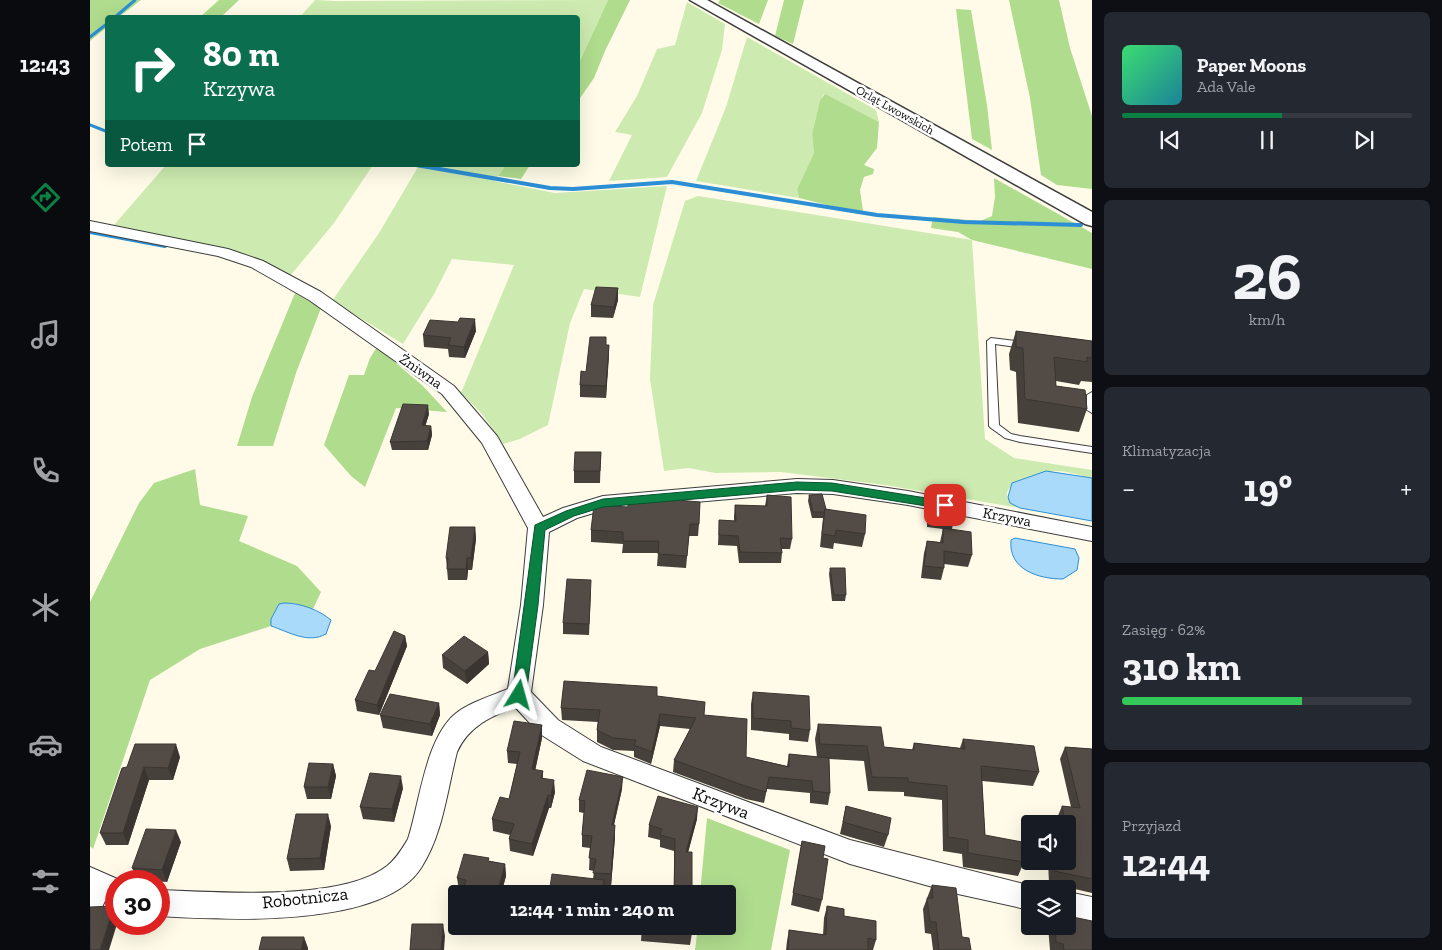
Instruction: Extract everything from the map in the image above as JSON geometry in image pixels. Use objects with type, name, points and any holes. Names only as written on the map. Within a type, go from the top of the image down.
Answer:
[{"type":"street","name":"Orląt Lwowskich","points":[[697,0],[1092,220]]},
{"type":"street","name":"Żniwna","points":[[90,226],[190,245],[240,257],[275,273],[315,296],[448,390],[490,440],[539,528]]},
{"type":"street","name":"Krzywa","points":[[539,528],[570,514],[603,503],[797,486],[832,487],[908,498],[1092,534]]},
{"type":"street","points":[[519,695],[532,605],[539,528]]},
{"type":"street","name":"Krzywa","points":[[519,695],[549,727],[592,754],[850,852],[958,881],[1021,895]]},
{"type":"street","name":"Robotnicza","points":[[170,903],[222,905],[288,903],[343,897],[371,889],[398,875],[419,846],[448,744],[463,722],[486,708],[519,695]]},
{"type":"street","points":[[1076,907],[1092,910]]},
{"type":"lane","points":[[1037,346],[991,341],[994,426],[1008,436],[1020,439],[1092,450]]},
{"type":"lane","points":[[1092,395],[1092,410]]},
{"type":"green space","points":[[90,0],[141,0],[122,15],[105,15],[105,29],[90,41]]},
{"type":"green space","points":[[219,0],[239,0],[223,15],[202,15]]},
{"type":"green space","points":[[315,0],[608,0],[580,61],[580,15],[302,15]]},
{"type":"green space","points":[[608,0],[630,0],[594,78],[580,98],[580,61]]},
{"type":"green space","points":[[720,0],[768,0],[759,24],[718,3]]},
{"type":"green space","points":[[784,0],[804,0],[793,44],[775,36]]},
{"type":"green space","points":[[1009,0],[1059,0],[1070,48],[1092,116],[1092,189],[1057,185],[1041,175],[1030,98]]},
{"type":"green space","points":[[687,2],[725,24],[722,50],[702,113],[667,177],[609,181],[632,135],[615,132],[637,96],[657,49],[675,45]]},
{"type":"green space","points":[[956,9],[971,10],[987,105],[992,150],[972,139]]},
{"type":"green space","points":[[747,37],[876,110],[879,122],[824,94],[820,100],[812,134],[814,153],[797,189],[799,198],[696,181],[726,107]]},
{"type":"green space","points":[[825,94],[879,122],[877,148],[864,165],[874,169],[873,174],[864,177],[860,190],[863,211],[844,209],[799,198],[797,189],[814,153],[812,134],[820,100]]},
{"type":"green space","points":[[164,167],[372,167],[334,223],[290,276],[249,255],[114,225]]},
{"type":"green space","points":[[418,167],[504,167],[494,181],[555,193],[667,186],[640,297],[584,289],[570,323],[548,425],[520,439],[503,444],[482,414],[461,393],[514,265],[452,259],[434,294],[403,344],[332,301],[379,233]]},
{"type":"green space","points":[[505,167],[529,167],[521,179],[498,176]]},
{"type":"green space","points":[[994,178],[1092,233],[1092,269],[972,240],[958,232],[931,228],[933,217],[980,221],[992,216],[995,197]]},
{"type":"green space","points":[[698,196],[972,240],[985,439],[1014,458],[1092,470],[1092,478],[1068,472],[1053,471],[1026,478],[1010,488],[1007,494],[1010,501],[1020,508],[885,485],[781,472],[715,473],[689,468],[664,471],[650,379],[653,305],[685,201]]},
{"type":"green space","points":[[295,293],[321,308],[296,373],[273,446],[237,446],[252,397]]},
{"type":"green space","points":[[377,347],[423,386],[447,412],[396,408],[365,487],[351,476],[324,445],[349,375],[364,375],[370,358]]},
{"type":"green space","points":[[195,469],[200,505],[248,516],[239,541],[297,566],[321,592],[313,609],[293,603],[279,604],[271,619],[271,626],[200,649],[150,680],[93,849],[90,846],[90,602],[139,503],[154,483]]},
{"type":"green space","points":[[707,818],[790,850],[771,950],[695,950],[697,935],[736,935],[736,885],[701,885]]},
{"type":"water","points":[[1046,471],[1092,478],[1092,521],[1020,508],[1010,503],[1008,497],[1012,483]]},
{"type":"water","points":[[1015,538],[1075,549],[1079,558],[1077,570],[1063,579],[1035,575],[1027,571],[1014,559],[1011,550],[1011,540]]},
{"type":"water","points":[[279,604],[303,606],[326,616],[331,620],[326,634],[312,638],[305,637],[271,626],[271,619]]},
{"type":"building","points":[[596,287],[618,288],[614,307],[591,305]]},
{"type":"building","points":[[460,318],[475,319],[464,347],[448,345],[451,338],[423,335],[430,320],[458,322]]},
{"type":"building","points":[[1016,331],[1092,341],[1092,358],[1087,357],[1087,362],[1054,357],[1056,386],[1085,390],[1087,409],[1025,399],[1023,348],[1016,347]]},
{"type":"building","points":[[590,337],[606,337],[606,345],[609,345],[606,386],[580,385],[581,371],[586,372]]},
{"type":"building","points":[[403,404],[428,405],[422,425],[431,426],[427,441],[390,442]]},
{"type":"building","points":[[575,452],[601,452],[600,471],[574,471]]},
{"type":"building","points":[[822,494],[826,509],[824,512],[813,512],[809,495]]},
{"type":"building","points":[[767,495],[791,497],[792,539],[780,538],[782,553],[740,552],[738,536],[719,535],[719,520],[736,521],[735,505],[767,506]]},
{"type":"building","points":[[677,500],[700,502],[699,524],[690,524],[687,556],[658,554],[659,541],[623,541],[623,532],[591,530],[594,505],[628,507],[628,503]]},
{"type":"building","points":[[928,506],[953,510],[953,524],[928,520]]},
{"type":"building","points":[[825,509],[866,515],[865,534],[836,530],[835,536],[822,534]]},
{"type":"building","points":[[450,527],[475,527],[471,558],[467,558],[466,569],[447,569],[448,558],[446,558]]},
{"type":"building","points":[[943,528],[971,532],[972,555],[944,551],[944,568],[924,566],[927,541],[943,543]]},
{"type":"building","points":[[830,568],[845,568],[846,595],[834,595]]},
{"type":"building","points":[[567,579],[591,580],[589,624],[563,623]]},
{"type":"building","points":[[394,631],[405,636],[377,705],[355,700],[369,670],[375,671]]},
{"type":"building","points":[[464,636],[488,652],[465,671],[442,655]]},
{"type":"building","points":[[564,681],[657,687],[657,696],[705,702],[704,715],[747,719],[746,757],[789,767],[789,754],[829,758],[830,793],[813,791],[812,781],[769,777],[766,792],[674,760],[696,718],[660,714],[652,752],[634,745],[636,740],[613,738],[597,730],[600,710],[561,708]]},
{"type":"building","points":[[753,692],[809,696],[810,730],[791,728],[791,721],[753,718]]},
{"type":"building","points":[[390,694],[439,703],[430,724],[380,715]]},
{"type":"building","points":[[514,721],[542,725],[532,769],[543,771],[541,778],[554,780],[551,796],[548,795],[532,844],[509,839],[514,824],[492,819],[500,797],[509,799],[520,752],[507,751]]},
{"type":"building","points":[[818,724],[881,727],[884,747],[914,750],[914,743],[965,749],[963,739],[1034,746],[1039,772],[981,766],[985,835],[1021,842],[1021,862],[968,853],[968,840],[948,837],[947,786],[908,782],[908,778],[872,777],[867,746],[820,744]]},
{"type":"building","points":[[135,744],[176,744],[168,768],[144,767],[123,833],[100,833],[122,768],[127,767]]},
{"type":"building","points":[[1065,747],[1092,749],[1092,879],[1054,871],[1076,870],[1076,815],[1064,815],[1062,806],[1080,808]]},
{"type":"building","points":[[309,763],[333,764],[328,787],[304,787]]},
{"type":"building","points":[[587,770],[623,777],[612,825],[615,825],[611,874],[593,873],[596,859],[589,858],[592,836],[582,835],[585,801],[579,800]]},
{"type":"building","points":[[370,773],[401,776],[392,809],[360,807]]},
{"type":"building","points":[[658,796],[698,807],[686,852],[692,852],[692,885],[674,885],[675,839],[660,835],[662,829],[649,825]]},
{"type":"building","points":[[846,806],[891,818],[888,835],[843,822]]},
{"type":"building","points":[[296,814],[328,814],[320,858],[287,859]]},
{"type":"building","points":[[146,829],[176,830],[162,870],[132,868]]},
{"type":"building","points":[[802,841],[825,846],[823,858],[828,859],[822,900],[793,893]]},
{"type":"building","points":[[464,854],[489,858],[488,861],[505,864],[499,885],[465,885],[466,880],[457,878]]},
{"type":"building","points":[[552,874],[604,880],[603,885],[550,885]]},
{"type":"building","points":[[932,885],[956,888],[962,937],[969,938],[971,950],[939,950],[936,922],[930,922],[927,898],[933,898]]},
{"type":"building","points":[[105,906],[105,934],[100,950],[90,950],[90,907]]},
{"type":"building","points":[[827,906],[844,909],[844,916],[876,921],[876,940],[868,938],[868,950],[788,950],[789,930],[826,935]]},
{"type":"building","points":[[1076,918],[1092,921],[1092,950],[1064,950],[1063,944],[1056,942],[1056,935],[1076,935]]},
{"type":"building","points":[[412,924],[443,924],[441,950],[410,950]]},
{"type":"building","points":[[262,937],[304,937],[301,950],[259,950]]},
{"type":"waterway","points":[[118,15],[135,0]]},
{"type":"waterway","points":[[90,37],[105,25]]},
{"type":"waterway","points":[[90,125],[105,131]]},
{"type":"waterway","points":[[428,167],[550,188],[573,189],[672,182],[877,215],[964,222],[1081,225]]},
{"type":"waterway","points":[[90,232],[165,246]]},
{"type":"route","points":[[519,695],[532,605],[539,528],[570,514],[603,503],[797,486],[832,487],[945,505]]}]
